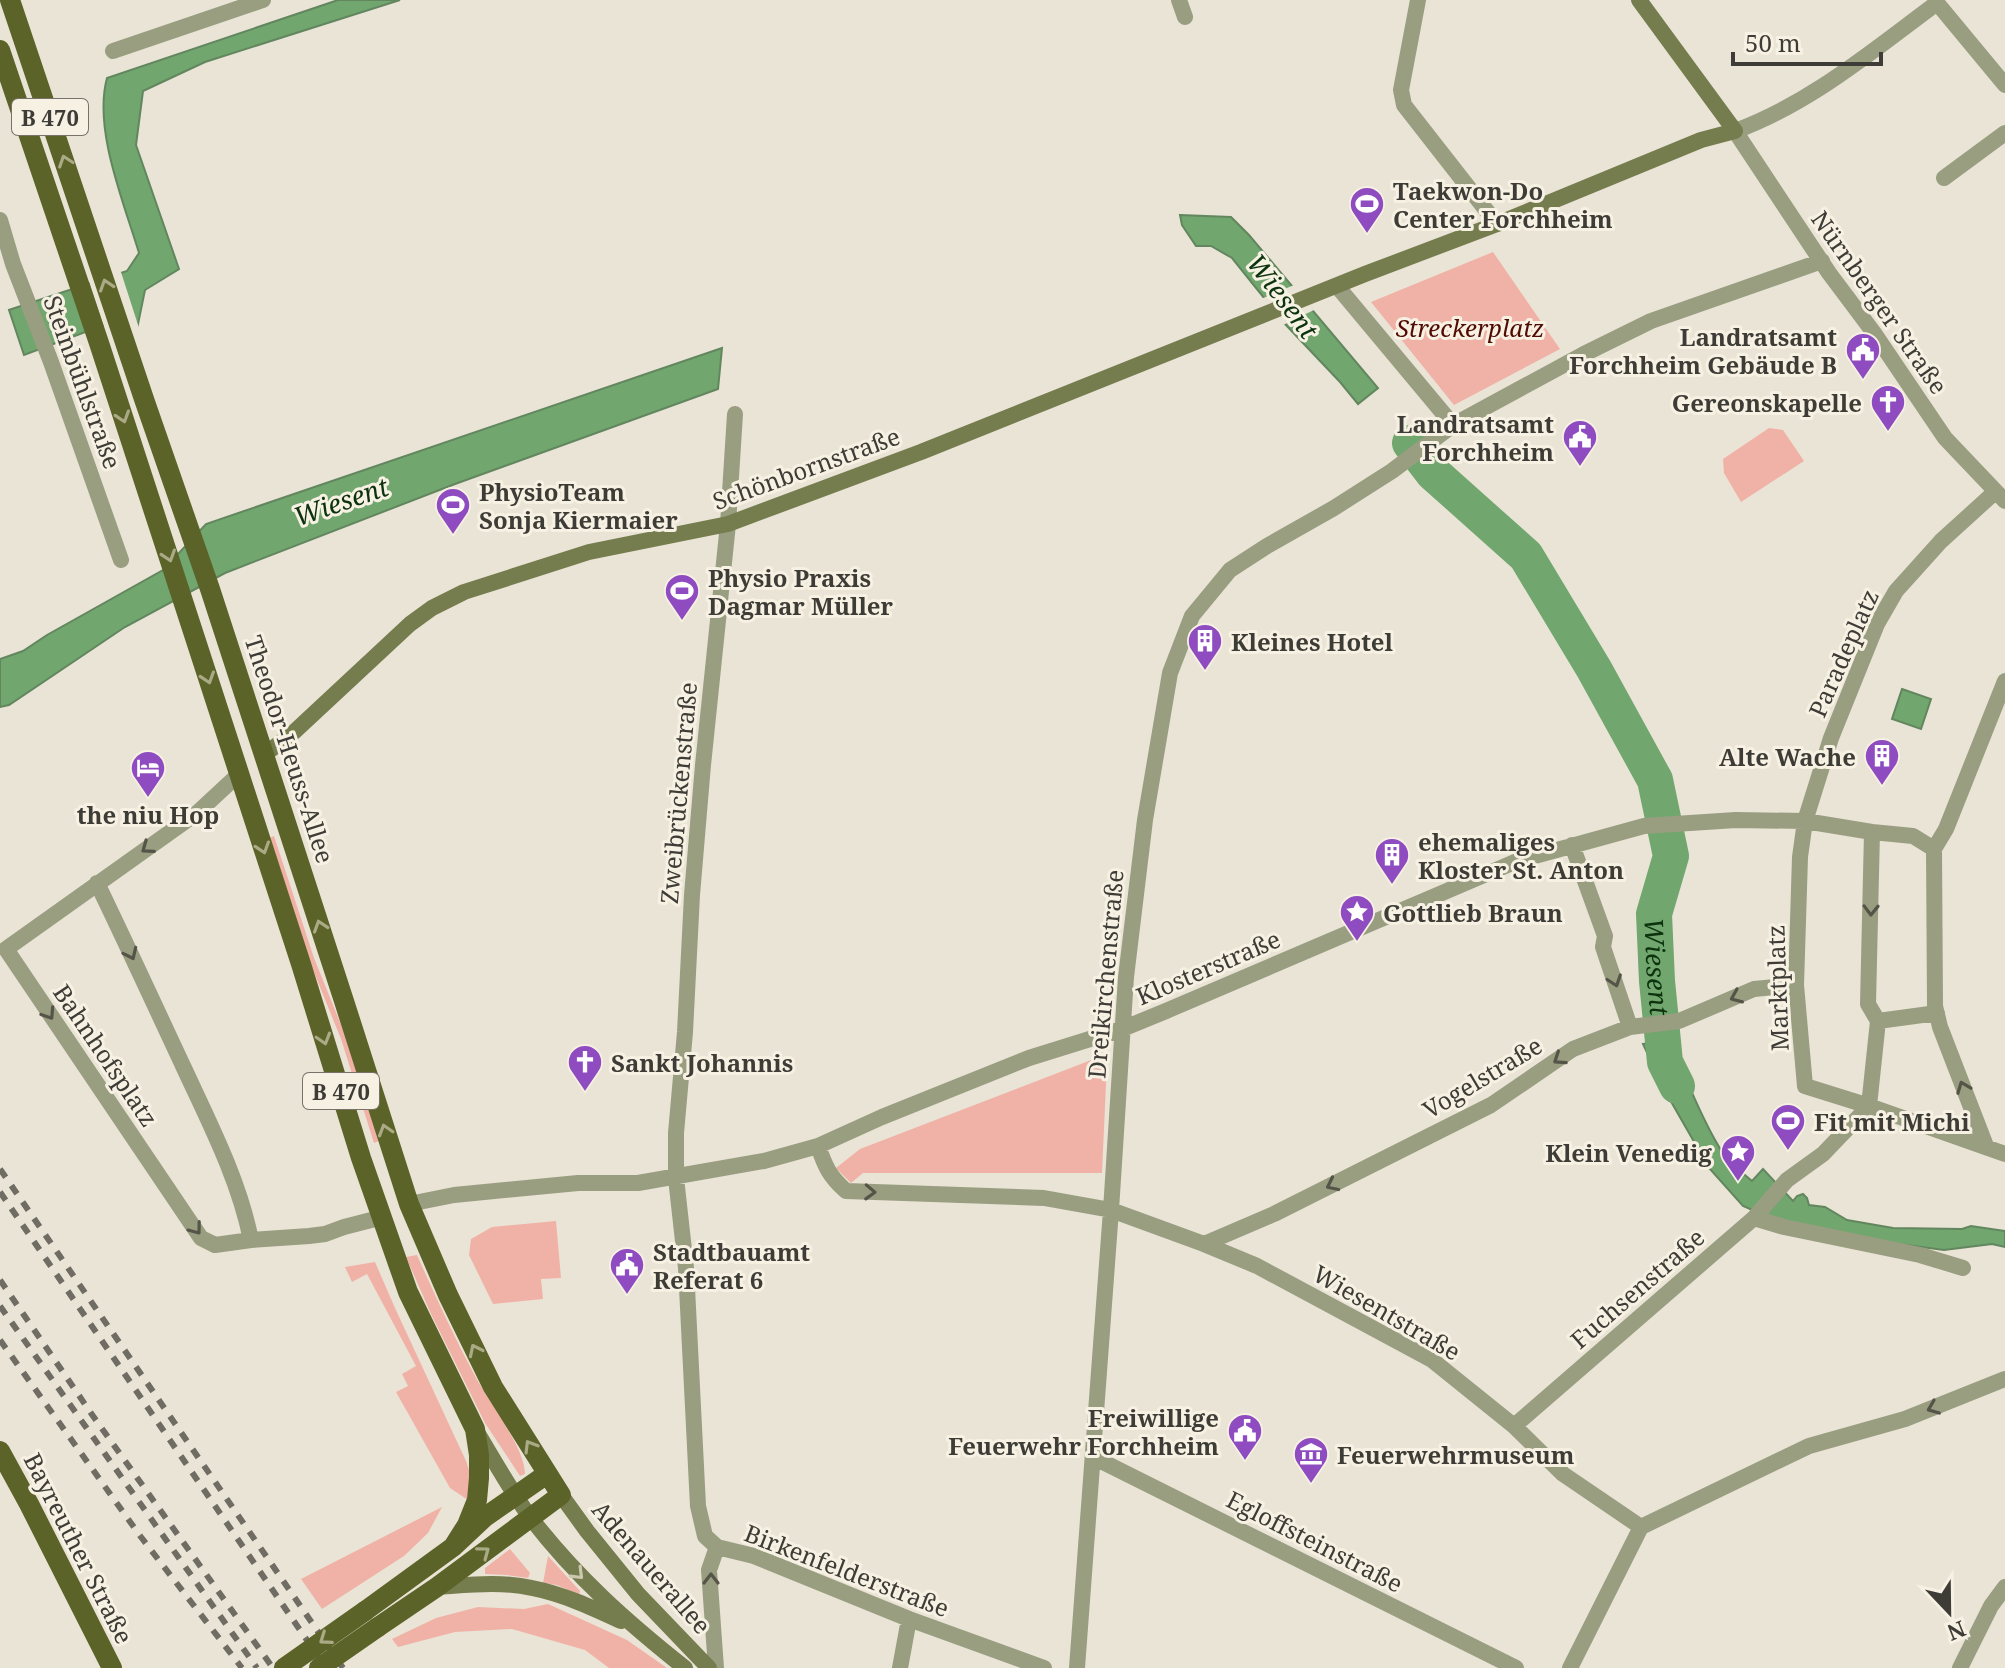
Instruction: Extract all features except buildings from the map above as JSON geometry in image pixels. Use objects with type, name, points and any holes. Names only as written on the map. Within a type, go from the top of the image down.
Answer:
[{"type":"main road","name":"Theodor-Heuss-Allee","points":[[10,0],[210,589],[409,1204],[448,1295],[493,1387],[561,1495]]},
{"type":"main road","name":"B 470","points":[[0,50],[99,343],[361,1158],[408,1292],[475,1429],[479,1455],[477,1500],[453,1547]]},
{"type":"main road","points":[[239,774],[264,755]]},
{"type":"main road","points":[[383,1217],[409,1204]]},
{"type":"main road","name":"Bayreuther Straße","points":[[0,1451],[112,1668]]},
{"type":"main road","name":"B 470","points":[[319,1668],[415,1576],[453,1547],[477,1523],[547,1474]]},
{"type":"main road","name":"B 470","points":[[284,1668],[371,1619],[437,1587],[561,1495]]},
{"type":"street","points":[[113,51],[263,0]]},
{"type":"street","points":[[1179,0],[1185,17]]},
{"type":"street","points":[[1418,0],[1401,90],[1404,105],[1497,224],[1701,140],[1763,121],[1838,76],[1937,3],[2005,85]]},
{"type":"street","name":"Nürnberger Straße","points":[[1639,0],[1735,131],[1945,438],[2000,497]]},
{"type":"street","points":[[1944,178],[2005,133]]},
{"type":"street","name":"Steinbühlstraße","points":[[0,220],[121,560]]},
{"type":"street","name":"Schönbornstraße","points":[[264,755],[294,732],[432,608],[464,592],[589,552],[728,524],[921,452],[1497,224]]},
{"type":"street","name":"Dreikirchenstraße","points":[[1077,1668],[1127,962],[1148,799],[1170,673],[1192,616],[1230,570],[1392,471],[1453,425],[1651,321],[1822,261]]},
{"type":"street","points":[[1337,286],[1453,425]]},
{"type":"street","name":"Zweibrückenstraße","points":[[676,1178],[676,1133],[692,895],[728,524],[735,414]]},
{"type":"street","name":"Paradeplatz","points":[[1805,821],[1831,738],[1877,624],[1896,591],[1941,541],[2000,497]]},
{"type":"street","points":[[1986,1146],[1940,1027],[1935,1006],[1934,849],[1946,829],[2005,681]]},
{"type":"street","name":"Bahnhofsplatz","points":[[239,774],[197,813],[6,949],[201,1238],[215,1245],[325,1234],[383,1217]]},
{"type":"street","name":"Klosterstraße","points":[[409,1204],[454,1195],[578,1183],[638,1183],[676,1178],[764,1161],[818,1146],[1021,1061],[1122,1029],[1517,861],[1644,826],[1736,820],[1805,821],[1913,836],[1934,849]]},
{"type":"street","name":"Marktplatz","points":[[1805,821],[1800,857],[1796,985],[1805,1086],[2005,1154]]},
{"type":"street","points":[[1872,832],[1868,1004],[1878,1021],[1877,1109]]},
{"type":"street","points":[[1572,845],[1605,936],[1603,947],[1630,1027]]},
{"type":"street","points":[[97,883],[235,1183],[251,1240]]},
{"type":"street","name":"Vogelstraße","points":[[1204,1244],[1303,1200],[1491,1105],[1573,1049],[1630,1027],[1679,1021],[1754,989],[1796,985]]},
{"type":"street","points":[[1878,1021],[1937,1013]]},
{"type":"street","name":"Fuchsenstraße","points":[[1514,1426],[1754,1218],[1787,1180],[1877,1109]]},
{"type":"street","name":"Wiesentstraße","points":[[818,1146],[828,1171],[846,1191],[1044,1198],[1111,1210],[1257,1266],[1432,1360],[1514,1426],[1563,1474],[1641,1527]]},
{"type":"street","name":"Birkenfelderstraße","points":[[676,1178],[686,1268],[698,1506],[705,1536],[717,1547],[754,1556],[909,1619],[1044,1668]]},
{"type":"street","points":[[1754,1218],[1920,1255],[1963,1268]]},
{"type":"street","points":[[1570,1668],[1641,1527],[1809,1446],[1905,1419],[2005,1379]]},
{"type":"street","points":[[475,1429],[515,1496]]},
{"type":"street","name":"Egloffsteinstraße","points":[[1093,1457],[1516,1668]]},
{"type":"street","name":"Adenauerallee","points":[[561,1495],[638,1594],[709,1668]]},
{"type":"street","name":"Adenauerallee","points":[[515,1496],[571,1567],[631,1625],[685,1668]]},
{"type":"street","points":[[716,1668],[709,1570],[717,1547]]},
{"type":"street","points":[[437,1587],[485,1584],[530,1587],[596,1609],[631,1625]]},
{"type":"street","points":[[1960,1668],[1991,1606],[2005,1587]]},
{"type":"street","points":[[900,1668],[909,1619]]},
{"type":"green space","name":"Streckerplatz","points":[[1493,252],[1560,349],[1454,405],[1371,302]]},
{"type":"green space","points":[[1769,428],[1783,430],[1804,461],[1741,502],[1724,473],[1723,459]]},
{"type":"green space","points":[[274,836],[314,958],[346,1037],[379,1141],[374,1143],[341,1039],[309,960],[269,838]]},
{"type":"green space","points":[[1099,1057],[1107,1062],[1102,1173],[863,1173],[851,1183],[836,1168],[860,1149]]},
{"type":"green space","points":[[556,1221],[561,1278],[541,1279],[543,1299],[493,1304],[469,1255],[471,1239],[492,1227]]},
{"type":"green space","points":[[417,1255],[466,1359],[519,1451],[525,1474],[520,1476],[485,1423],[431,1314],[406,1257]]},
{"type":"green space","points":[[375,1262],[466,1461],[471,1476],[468,1500],[450,1488],[396,1392],[408,1386],[402,1374],[416,1366],[367,1274],[352,1282],[345,1267]]},
{"type":"green space","points":[[442,1507],[428,1533],[404,1556],[322,1609],[301,1579]]},
{"type":"green space","points":[[510,1549],[530,1573],[528,1578],[485,1574],[485,1568]]},
{"type":"green space","points":[[548,1556],[580,1591],[579,1595],[557,1585],[543,1583]]},
{"type":"green space","points":[[548,1604],[627,1640],[667,1668],[609,1668],[585,1650],[512,1629],[455,1632],[398,1647],[392,1639],[436,1618],[478,1607],[524,1609]]},
{"type":"water","points":[[338,0],[400,0],[205,62],[143,91],[136,145],[179,269],[145,290],[137,329],[104,325],[24,355],[9,310],[127,271],[139,253],[107,143],[104,98],[107,78]]},
{"type":"water","points":[[1180,215],[1231,217],[1378,388],[1358,404],[1285,324],[1232,258],[1211,246],[1196,246],[1182,225]]},
{"type":"water","points":[[722,348],[718,389],[455,484],[225,573],[125,627],[9,705],[0,707],[0,659],[23,651],[163,570],[206,524]]},
{"type":"water","points":[[1902,689],[1931,699],[1921,729],[1892,719]]},
{"type":"water","points":[[1676,1038],[1680,1055],[1677,1059],[1708,1128],[1724,1154],[1752,1181],[1763,1169],[1793,1201],[1803,1194],[1809,1205],[1825,1207],[1847,1220],[1893,1228],[1962,1229],[1971,1226],[2005,1231],[2005,1247],[1992,1244],[1944,1250],[1883,1242],[1773,1219],[1743,1206],[1709,1168],[1665,1091],[1643,1044]]},
{"type":"pier","points":[[120,269],[139,333],[105,330],[88,278]]},
{"type":"pier","points":[[1294,285],[1314,310],[1281,326],[1261,299]]},
{"type":"waterway","name":"Wiesent","points":[[1410,443],[1433,473],[1526,556],[1594,669],[1655,780],[1671,856],[1654,914],[1657,981],[1665,1062],[1677,1086]]},
{"type":"railway","points":[[0,1169],[343,1668]]},
{"type":"railway","points":[[0,1192],[326,1668]]},
{"type":"railway","points":[[0,1280],[273,1668]]},
{"type":"railway","points":[[0,1306],[257,1668]]},
{"type":"railway","points":[[0,1340],[141,1537],[242,1668]]},
{"type":"place","name":"Taekwon-Do Center Forchheim","points":[[1367,235]]},
{"type":"place","name":"Landratsamt Forchheim Gebäude B","points":[[1863,381]]},
{"type":"place","name":"Gereonskapelle","points":[[1888,433]]},
{"type":"place","name":"Landratsamt Forchheim","points":[[1580,468]]},
{"type":"place","name":"PhysioTeam Sonja Kiermaier","points":[[453,536]]},
{"type":"place","name":"Physio Praxis Dagmar Müller","points":[[682,622]]},
{"type":"place","name":"Kleines Hotel","points":[[1205,672]]},
{"type":"place","name":"Alte Wache","points":[[1882,787]]},
{"type":"place","name":"the niu Hop","points":[[148,799]]},
{"type":"place","name":"ehemaliges Kloster St. Anton","points":[[1392,886]]},
{"type":"place","name":"Gottlieb Braun","points":[[1357,943]]},
{"type":"place","name":"Sankt Johannis","points":[[585,1093]]},
{"type":"place","name":"Fit mit Michi","points":[[1788,1152]]},
{"type":"place","name":"Klein Venedig","points":[[1738,1183]]},
{"type":"place","name":"Stadtbauamt Referat 6","points":[[627,1296]]},
{"type":"place","name":"Freiwillige Feuerwehr Forchheim","points":[[1245,1462]]},
{"type":"place","name":"Feuerwehrmuseum","points":[[1311,1485]]}]
